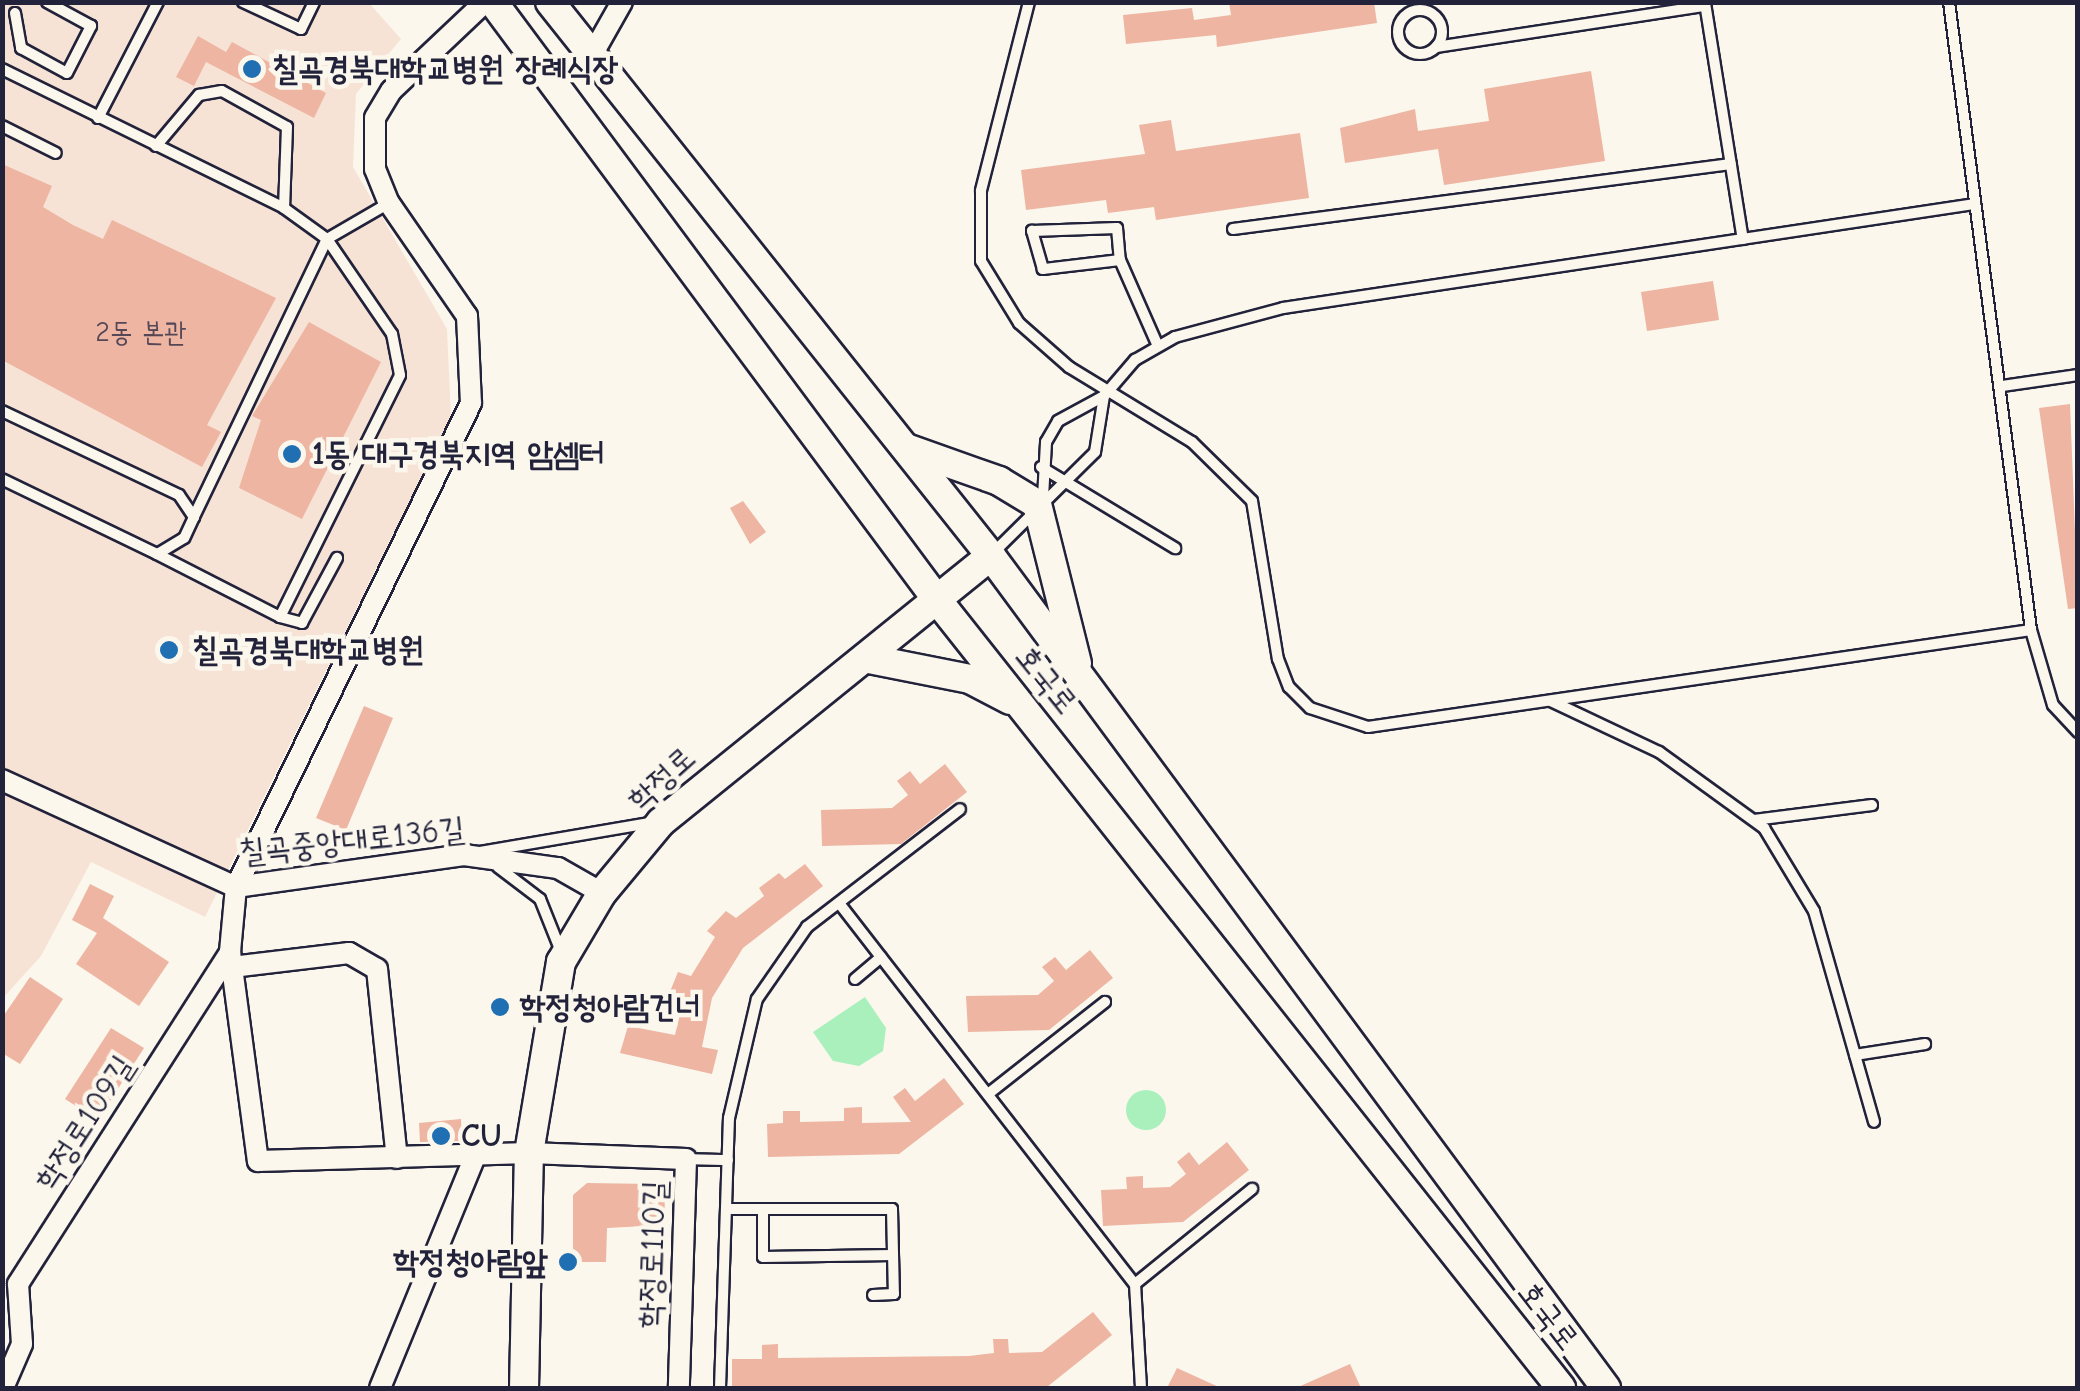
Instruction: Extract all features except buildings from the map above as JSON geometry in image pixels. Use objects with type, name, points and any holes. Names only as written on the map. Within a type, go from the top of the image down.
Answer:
[{"type":"main road","name":"호국로","points":[[493,2],[938,601],[1560,1388]]},
{"type":"main road","name":"호국로","points":[[550,2],[991,556],[1606,1388]]},
{"type":"main road","points":[[905,447],[999,481],[1040,501],[1080,677]]},
{"type":"main road","name":"학정로","points":[[524,1388],[528,1153],[561,962],[602,893],[662,822],[869,659],[991,556]]},
{"type":"main road","points":[[869,659],[970,679],[1000,692],[1038,725]]},
{"type":"street","points":[[485,2],[391,91],[376,118],[375,169],[390,203],[467,316],[471,403],[236,887],[231,960],[258,1161],[528,1153]]},
{"type":"street","points":[[592,55],[622,2]]},
{"type":"street","name":"칠곡중앙대로136길","points":[[2,780],[236,887],[464,856],[558,868],[602,893]]},
{"type":"street","points":[[231,960],[349,953],[377,969],[397,1158]]},
{"type":"street","name":"학정로109길","points":[[3,1388],[22,1344],[18,1284],[231,960]]},
{"type":"street","name":"학정로110길","points":[[528,1153],[686,1159],[680,1388]]},
{"type":"street","points":[[380,1388],[475,1156]]},
{"type":"lane","points":[[15,13],[21,48],[68,73],[91,26],[47,2]]},
{"type":"lane","points":[[98,118],[158,2]]},
{"type":"lane","points":[[243,2],[301,29],[314,2]]},
{"type":"lane","points":[[1029,2],[982,191],[981,261],[1018,322],[1068,368],[1192,442],[1252,501],[1278,659],[1289,687],[1310,708],[1368,727],[2031,630]]},
{"type":"lane","points":[[1949,2],[2031,630],[2053,706],[2078,732]]},
{"type":"lane","points":[[1436,47],[1442,27],[1421,6],[1402,18],[1399,40],[1416,54],[1436,47],[1705,4],[1743,239]]},
{"type":"lane","points":[[2,69],[284,208],[327,239],[392,334],[400,375],[280,617]]},
{"type":"lane","points":[[156,146],[212,89],[276,117],[290,138],[284,208]]},
{"type":"lane","points":[[2,126],[56,153]]},
{"type":"lane","points":[[1234,229],[1731,164]]},
{"type":"lane","points":[[157,554],[184,538],[327,239],[390,203]]},
{"type":"lane","points":[[1040,501],[1041,467],[1058,421],[1107,392],[1158,346],[1283,308],[1976,204]]},
{"type":"lane","points":[[1120,260],[1044,269],[1032,231],[1117,228],[1120,260],[1158,346]]},
{"type":"lane","points":[[2002,386],[2078,375]]},
{"type":"lane","points":[[991,556],[1040,501],[1066,484],[1095,452],[1107,392]]},
{"type":"lane","points":[[2,412],[180,495],[194,517]]},
{"type":"lane","points":[[1041,467],[1175,548]]},
{"type":"lane","points":[[2,479],[280,617],[302,623],[337,558]]},
{"type":"lane","points":[[1550,700],[1658,752],[1753,820],[1814,912],[1874,1122]]},
{"type":"lane","points":[[1753,820],[1872,805]]},
{"type":"lane","points":[[720,1388],[728,1160],[757,999],[776,962],[839,903],[960,809]]},
{"type":"lane","points":[[464,856],[662,822]]},
{"type":"lane","points":[[464,856],[511,872],[540,899],[561,962]]},
{"type":"lane","points":[[839,903],[1135,1284],[1141,1388]]},
{"type":"lane","points":[[855,979],[881,957]]},
{"type":"lane","points":[[988,1094],[1105,1002]]},
{"type":"lane","points":[[1855,1056],[1925,1044]]},
{"type":"lane","points":[[686,1159],[728,1160]]},
{"type":"lane","points":[[1135,1284],[1252,1189]]},
{"type":"lane","points":[[726,1209],[892,1209],[894,1294],[873,1295]]},
{"type":"lane","points":[[763,1209],[763,1257],[893,1256]]},
{"type":"shaded area","name":"칠곡경북대학교병원","points":[[3,3],[369,3],[401,39],[356,94],[353,167],[447,329],[451,416],[205,917],[91,862],[41,956],[3,998]]},
{"type":"green space","points":[[865,997],[886,1028],[883,1051],[859,1066],[833,1061],[813,1032]]},
{"type":"green space","points":[[1146,1090],[1160,1096],[1166,1110],[1160,1124],[1146,1130],[1132,1124],[1126,1110],[1132,1096]]},
{"type":"place","name":"칠곡경북대학교병원 장례식장","points":[[252,69]]},
{"type":"place","name":"1동 대구경북지역 암셈터","points":[[292,454]]},
{"type":"place","name":"칠곡경북대학교병원","points":[[169,650]]},
{"type":"place","name":"학정청아람건너","points":[[500,1007]]},
{"type":"place","name":"CU","points":[[441,1136]]},
{"type":"place","name":"학정청아람앞","points":[[568,1262]]}]
